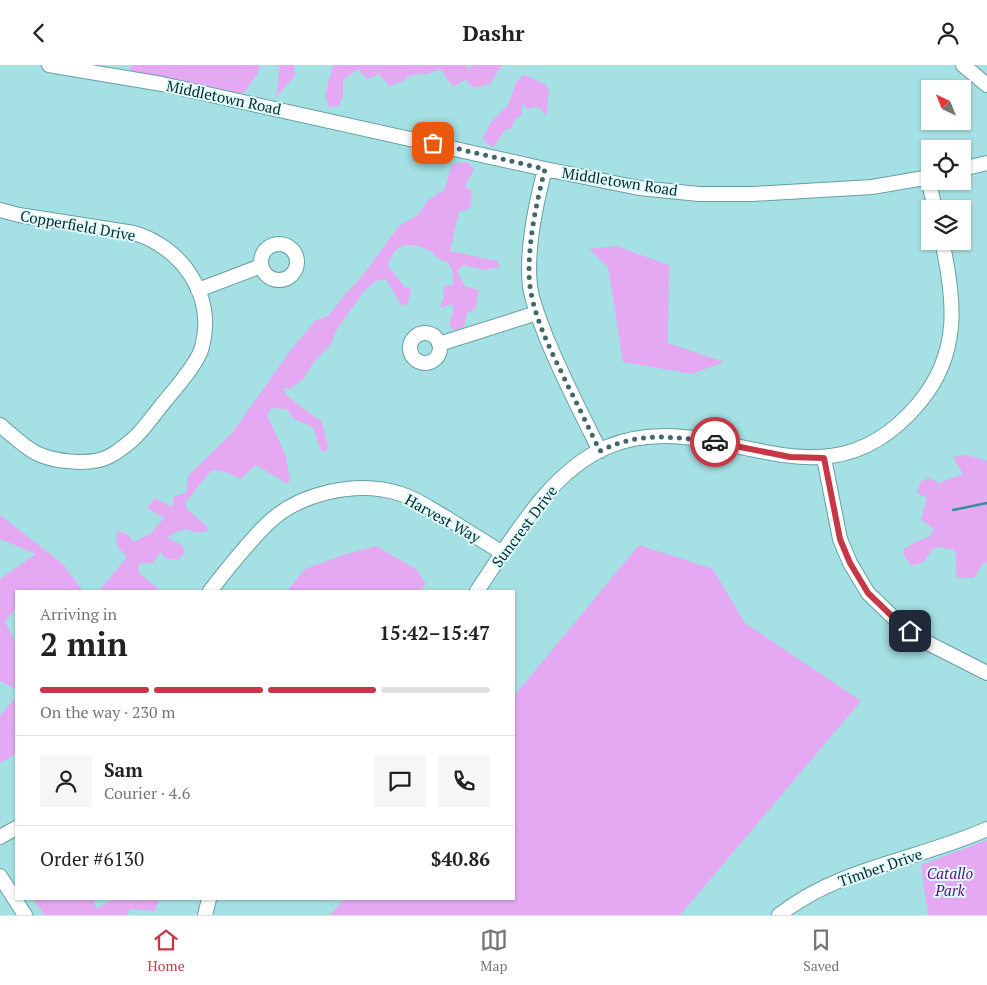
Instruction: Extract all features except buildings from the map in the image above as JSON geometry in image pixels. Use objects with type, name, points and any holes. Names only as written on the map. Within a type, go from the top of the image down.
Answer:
[{"type":"street","name":"Middletown Road","points":[[49,65],[162,84],[638,188],[699,194],[753,194],[872,187],[921,178]]},
{"type":"street","points":[[963,65],[987,85]]},
{"type":"street","points":[[971,167],[987,163]]},
{"type":"street","points":[[545,169],[538,200],[529,270],[530,288],[537,313],[554,355],[600,451]]},
{"type":"street","name":"Copperfield Drive","points":[[0,210],[19,215],[134,233],[149,238],[170,250],[188,271],[198,290],[204,312],[205,326],[202,348],[195,361],[133,439],[109,457],[96,461],[76,462],[49,458],[20,443],[0,425]]},
{"type":"street","name":"Suncrest Drive","points":[[478,590],[543,497],[560,478],[600,451],[649,436],[665,436],[716,442],[790,457],[824,458],[851,451],[882,437],[911,412],[934,382],[944,361],[951,337],[953,318],[944,250]]},
{"type":"street","points":[[198,290],[261,266]]},
{"type":"street","points":[[439,344],[537,313]]},
{"type":"street","points":[[824,458],[840,539],[854,570],[868,593],[898,622],[922,640],[987,673]]},
{"type":"street","name":"Harvest Way","points":[[211,590],[267,524],[281,513],[313,497],[349,489],[369,488],[400,494],[419,502],[503,553]]},
{"type":"street","points":[[0,837],[15,829]]},
{"type":"street","name":"Timber Drive","points":[[779,915],[828,885],[856,873],[946,845],[987,829]]},
{"type":"street","points":[[0,876],[15,899]]},
{"type":"street","points":[[15,900],[25,915]]},
{"type":"street","points":[[205,915],[209,900]]},
{"type":"green space","points":[[132,65],[260,65],[258,73],[243,94],[174,79],[129,72]]},
{"type":"green space","points":[[274,65],[294,65],[295,76],[276,97],[280,67]]},
{"type":"green space","points":[[333,65],[464,65],[470,69],[473,65],[502,65],[490,84],[474,88],[465,80],[453,87],[440,69],[428,74],[411,75],[403,81],[389,86],[379,74],[367,79],[358,69],[343,80],[343,96],[339,106],[329,107],[325,95]]},
{"type":"green space","points":[[524,75],[547,85],[549,93],[546,116],[541,109],[535,107],[528,109],[522,104],[522,114],[514,120],[512,128],[505,130],[493,148],[483,138],[491,122],[508,105],[516,82]]},
{"type":"green space","points":[[467,162],[474,169],[465,187],[472,191],[470,208],[459,212],[450,251],[498,261],[500,267],[483,270],[463,265],[457,271],[465,286],[479,290],[475,309],[467,313],[464,327],[453,330],[449,324],[453,312],[453,304],[440,308],[444,296],[443,286],[453,285],[452,270],[448,262],[440,260],[431,252],[414,245],[403,246],[398,249],[388,266],[405,287],[411,288],[408,304],[401,305],[386,279],[376,281],[365,290],[337,329],[331,344],[314,362],[303,379],[290,389],[283,388],[287,396],[322,422],[328,447],[325,453],[320,449],[313,427],[294,419],[287,409],[272,408],[267,415],[286,456],[290,481],[286,483],[256,465],[240,479],[223,471],[211,471],[185,503],[187,509],[208,527],[207,531],[196,533],[187,529],[176,532],[167,538],[182,545],[185,552],[178,560],[165,558],[161,552],[153,563],[141,563],[138,567],[140,574],[160,590],[100,590],[127,557],[116,545],[117,531],[127,534],[134,542],[150,534],[164,518],[147,508],[155,498],[172,507],[174,496],[186,493],[188,476],[232,433],[290,351],[316,320],[328,316],[360,279],[399,226],[419,214],[427,201],[444,190],[452,164]]},
{"type":"green space","points":[[616,246],[669,265],[668,343],[724,362],[692,374],[623,362],[608,267],[589,249]]},
{"type":"green space","points":[[967,455],[987,461],[987,563],[984,562],[974,578],[957,578],[954,550],[939,547],[932,549],[924,562],[911,566],[904,555],[904,549],[917,541],[929,537],[934,529],[921,520],[927,498],[917,493],[921,481],[929,478],[939,483],[963,474],[953,457]]},
{"type":"green space","points":[[0,515],[63,564],[82,590],[15,590],[15,610],[5,621],[15,642],[15,688],[0,681],[0,579],[36,554],[0,539]]},
{"type":"green space","points":[[639,545],[713,569],[745,623],[861,701],[680,915],[330,915],[343,900],[515,900],[515,695]]},
{"type":"green space","points":[[376,546],[416,569],[426,584],[420,590],[288,590],[305,569],[340,556]]},
{"type":"green space","points":[[15,699],[15,755],[0,763],[0,715]]},
{"type":"green space","name":"Catallo Park","points":[[987,840],[987,915],[928,915],[921,865]]},
{"type":"green space","points":[[93,900],[97,909],[110,900],[159,900],[155,911],[130,909],[127,915],[45,915],[34,901]]},
{"type":"waterway","points":[[953,510],[987,503]]},
{"type":"way so far","points":[[433,143],[545,169],[539,191],[531,245],[530,288],[537,313],[554,355],[600,451],[649,436],[715,442]]},
{"type":"route","points":[[715,442],[790,457],[824,458],[840,539],[850,563],[868,593],[880,606],[910,631]]}]
